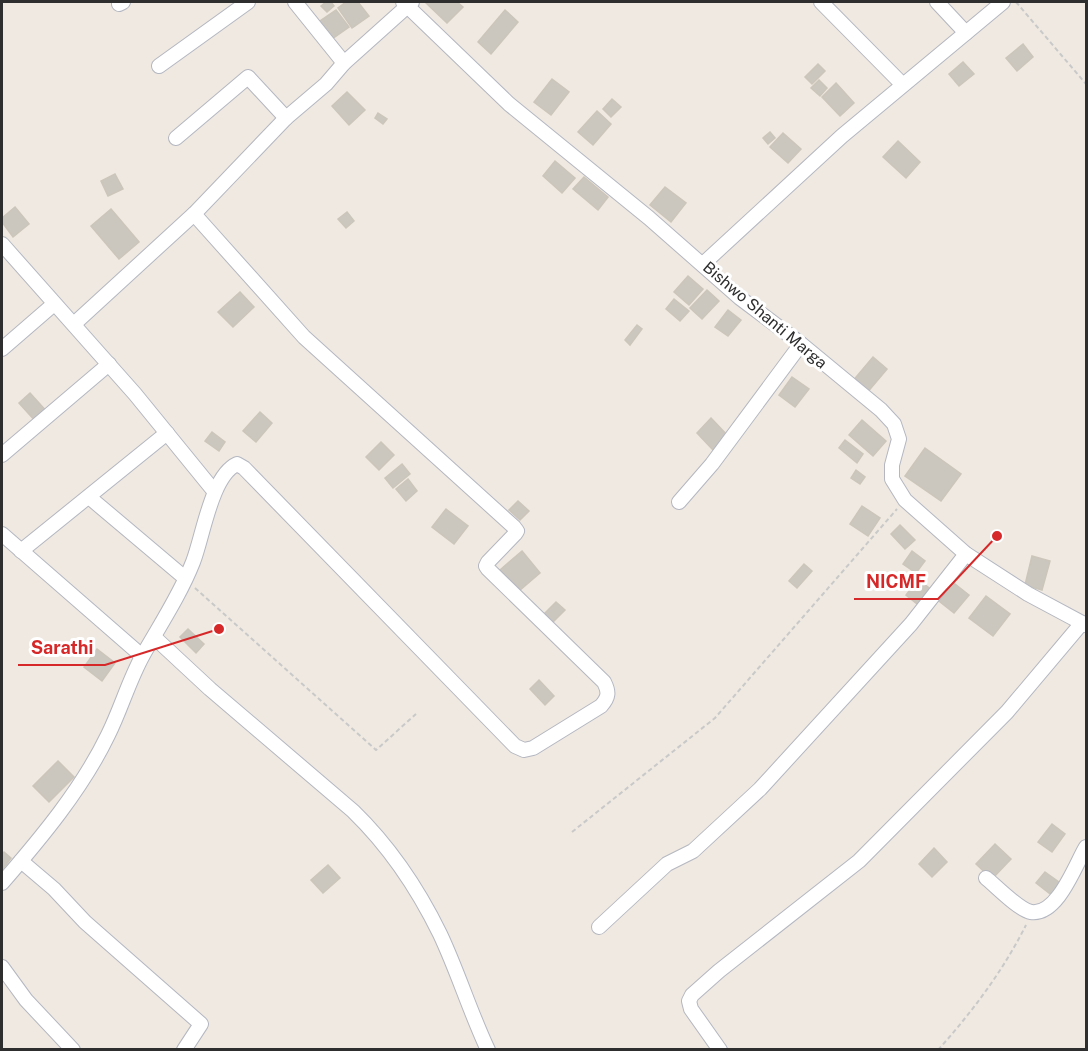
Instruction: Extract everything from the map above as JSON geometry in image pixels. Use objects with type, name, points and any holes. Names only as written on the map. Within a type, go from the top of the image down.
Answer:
[{"type":"street","points":[[159,66],[248,2]]},
{"type":"street","points":[[295,2],[344,63]]},
{"type":"street","points":[[821,2],[902,84]]},
{"type":"street","points":[[937,2],[966,33]]},
{"type":"street","points":[[703,264],[766,204],[902,84],[1003,2]]},
{"type":"street","points":[[74,324],[194,214],[286,118],[326,84],[344,63],[407,3]]},
{"type":"street","name":"Bishwo Shanti Marga","points":[[407,3],[509,104],[703,264],[740,298],[801,344],[881,410],[894,424],[899,439],[892,465],[892,479],[905,500],[966,554],[1028,594],[1084,624]]},
{"type":"street","points":[[176,138],[248,77],[286,118]]},
{"type":"street","points":[[2,883],[84,777],[108,736],[142,656],[193,562],[214,491],[232,467],[237,464],[244,468],[515,746],[524,750],[533,748],[601,706],[608,699],[608,690],[604,682],[486,566],[515,534],[517,531],[514,527],[304,337],[194,214]]},
{"type":"street","points":[[2,244],[109,364],[214,491]]},
{"type":"street","points":[[2,349],[54,303]]},
{"type":"street","points":[[679,502],[712,464],[801,344]]},
{"type":"street","points":[[2,455],[109,364]]},
{"type":"street","points":[[21,551],[167,433]]},
{"type":"street","points":[[89,497],[185,578]]},
{"type":"street","points":[[2,534],[142,656]]},
{"type":"street","points":[[599,927],[667,864],[693,851],[760,789],[911,624],[966,554]]},
{"type":"street","points":[[720,1050],[691,1010],[689,1001],[692,995],[719,971],[859,861],[1007,712],[1084,624]]},
{"type":"street","points":[[154,637],[372,830],[424,902],[441,936],[488,1050]]},
{"type":"street","points":[[986,878],[1032,912],[1047,906],[1059,895],[1074,873],[1086,847]]},
{"type":"street","points":[[21,861],[85,922],[201,1024],[184,1050]]},
{"type":"street","points":[[2,967],[26,1000],[74,1050]]},
{"type":"path","points":[[1016,2],[1086,84]]},
{"type":"path","points":[[572,832],[715,718],[905,500]]},
{"type":"path","points":[[185,578],[376,750],[416,714]]},
{"type":"path","points":[[938,1050],[968,1017],[1011,952],[1032,912]]},
{"type":"building","points":[[326,2],[331,2],[334,6],[327,12],[321,6]]},
{"type":"building","points":[[346,2],[358,2],[369,16],[352,28],[338,8]]},
{"type":"building","points":[[425,2],[457,2],[463,7],[447,23]]},
{"type":"building","points":[[336,10],[349,27],[332,39],[320,21]]},
{"type":"building","points":[[505,10],[518,22],[491,54],[478,42]]},
{"type":"building","points":[[1023,44],[1033,57],[1017,71],[1006,58]]},
{"type":"building","points":[[963,62],[974,74],[959,86],[949,74]]},
{"type":"building","points":[[818,64],[825,71],[812,84],[805,77]]},
{"type":"building","points":[[552,79],[569,92],[551,115],[534,102]]},
{"type":"building","points":[[819,80],[827,88],[820,96],[811,88]]},
{"type":"building","points":[[836,83],[854,103],[840,116],[822,97]]},
{"type":"building","points":[[347,92],[365,110],[349,125],[332,106]]},
{"type":"building","points":[[612,99],[621,107],[611,117],[603,109]]},
{"type":"building","points":[[597,111],[611,124],[593,145],[578,132]]},
{"type":"building","points":[[378,113],[387,119],[383,124],[375,118]]},
{"type":"building","points":[[770,132],[775,138],[768,144],[763,138]]},
{"type":"building","points":[[783,133],[801,149],[788,163],[770,147]]},
{"type":"building","points":[[898,141],[920,162],[906,178],[883,157]]},
{"type":"building","points":[[555,161],[575,178],[562,193],[543,176]]},
{"type":"building","points":[[115,174],[123,189],[108,196],[101,181]]},
{"type":"building","points":[[584,177],[608,197],[598,210],[573,189]]},
{"type":"building","points":[[665,187],[686,203],[671,222],[650,205]]},
{"type":"building","points":[[15,207],[29,224],[13,237],[2,222],[2,218]]},
{"type":"building","points":[[111,209],[139,242],[119,259],[91,226]]},
{"type":"building","points":[[347,212],[354,221],[346,228],[338,219]]},
{"type":"building","points":[[688,276],[703,289],[689,305],[674,292]]},
{"type":"building","points":[[707,290],[719,301],[702,319],[690,308]]},
{"type":"building","points":[[240,292],[254,307],[233,327],[218,312]]},
{"type":"building","points":[[674,299],[689,311],[680,321],[666,309]]},
{"type":"building","points":[[728,310],[741,320],[728,336],[715,327]]},
{"type":"building","points":[[637,325],[642,329],[630,345],[625,340]]},
{"type":"building","points":[[873,357],[887,369],[866,394],[852,382]]},
{"type":"building","points":[[792,377],[809,389],[795,407],[779,395]]},
{"type":"building","points":[[30,393],[48,413],[37,423],[19,403]]},
{"type":"building","points":[[260,412],[272,423],[256,442],[243,431]]},
{"type":"building","points":[[711,418],[728,436],[713,450],[697,433]]},
{"type":"building","points":[[862,420],[886,441],[873,456],[849,435]]},
{"type":"building","points":[[212,432],[225,442],[219,451],[205,441]]},
{"type":"building","points":[[845,440],[863,454],[857,463],[839,448]]},
{"type":"building","points":[[381,442],[394,455],[379,470],[366,457]]},
{"type":"building","points":[[925,448],[961,474],[941,501],[905,476]]},
{"type":"building","points":[[402,464],[410,474],[393,488],[385,478]]},
{"type":"building","points":[[856,470],[865,477],[860,484],[851,478]]},
{"type":"building","points":[[408,479],[417,491],[406,501],[396,489]]},
{"type":"building","points":[[518,501],[529,511],[520,520],[509,510]]},
{"type":"building","points":[[862,506],[880,518],[868,536],[850,524]]},
{"type":"building","points":[[446,509],[468,526],[454,544],[432,527]]},
{"type":"building","points":[[900,525],[915,540],[905,549],[891,534]]},
{"type":"building","points":[[522,551],[540,573],[519,591],[500,570]]},
{"type":"building","points":[[912,551],[925,561],[916,573],[903,564]]},
{"type":"building","points":[[1032,556],[1050,561],[1042,590],[1025,585]]},
{"type":"building","points":[[804,564],[812,571],[797,588],[789,581]]},
{"type":"building","points":[[918,579],[934,592],[922,608],[906,595]]},
{"type":"building","points":[[950,580],[969,595],[954,613],[935,598]]},
{"type":"building","points":[[986,596],[1010,614],[993,636],[969,618]]},
{"type":"building","points":[[556,602],[565,610],[549,626],[541,617]]},
{"type":"building","points":[[188,629],[204,644],[196,653],[180,637]]},
{"type":"building","points":[[97,649],[115,663],[102,681],[84,667]]},
{"type":"building","points":[[539,680],[554,696],[545,705],[530,689]]},
{"type":"building","points":[[58,761],[74,777],[49,802],[33,786]]},
{"type":"building","points":[[1052,824],[1065,834],[1052,852],[1038,842]]},
{"type":"building","points":[[995,844],[1011,859],[992,879],[976,864]]},
{"type":"building","points":[[934,848],[947,862],[932,877],[919,864]]},
{"type":"building","points":[[4,852],[11,858],[2,870],[2,855]]},
{"type":"building","points":[[328,865],[340,878],[323,893],[311,880]]},
{"type":"building","points":[[1045,872],[1063,885],[1054,897],[1036,883]]},
{"type":"place","name":"NICMF","points":[[997,536]]},
{"type":"place","name":"Sarathi","points":[[219,629]]}]
